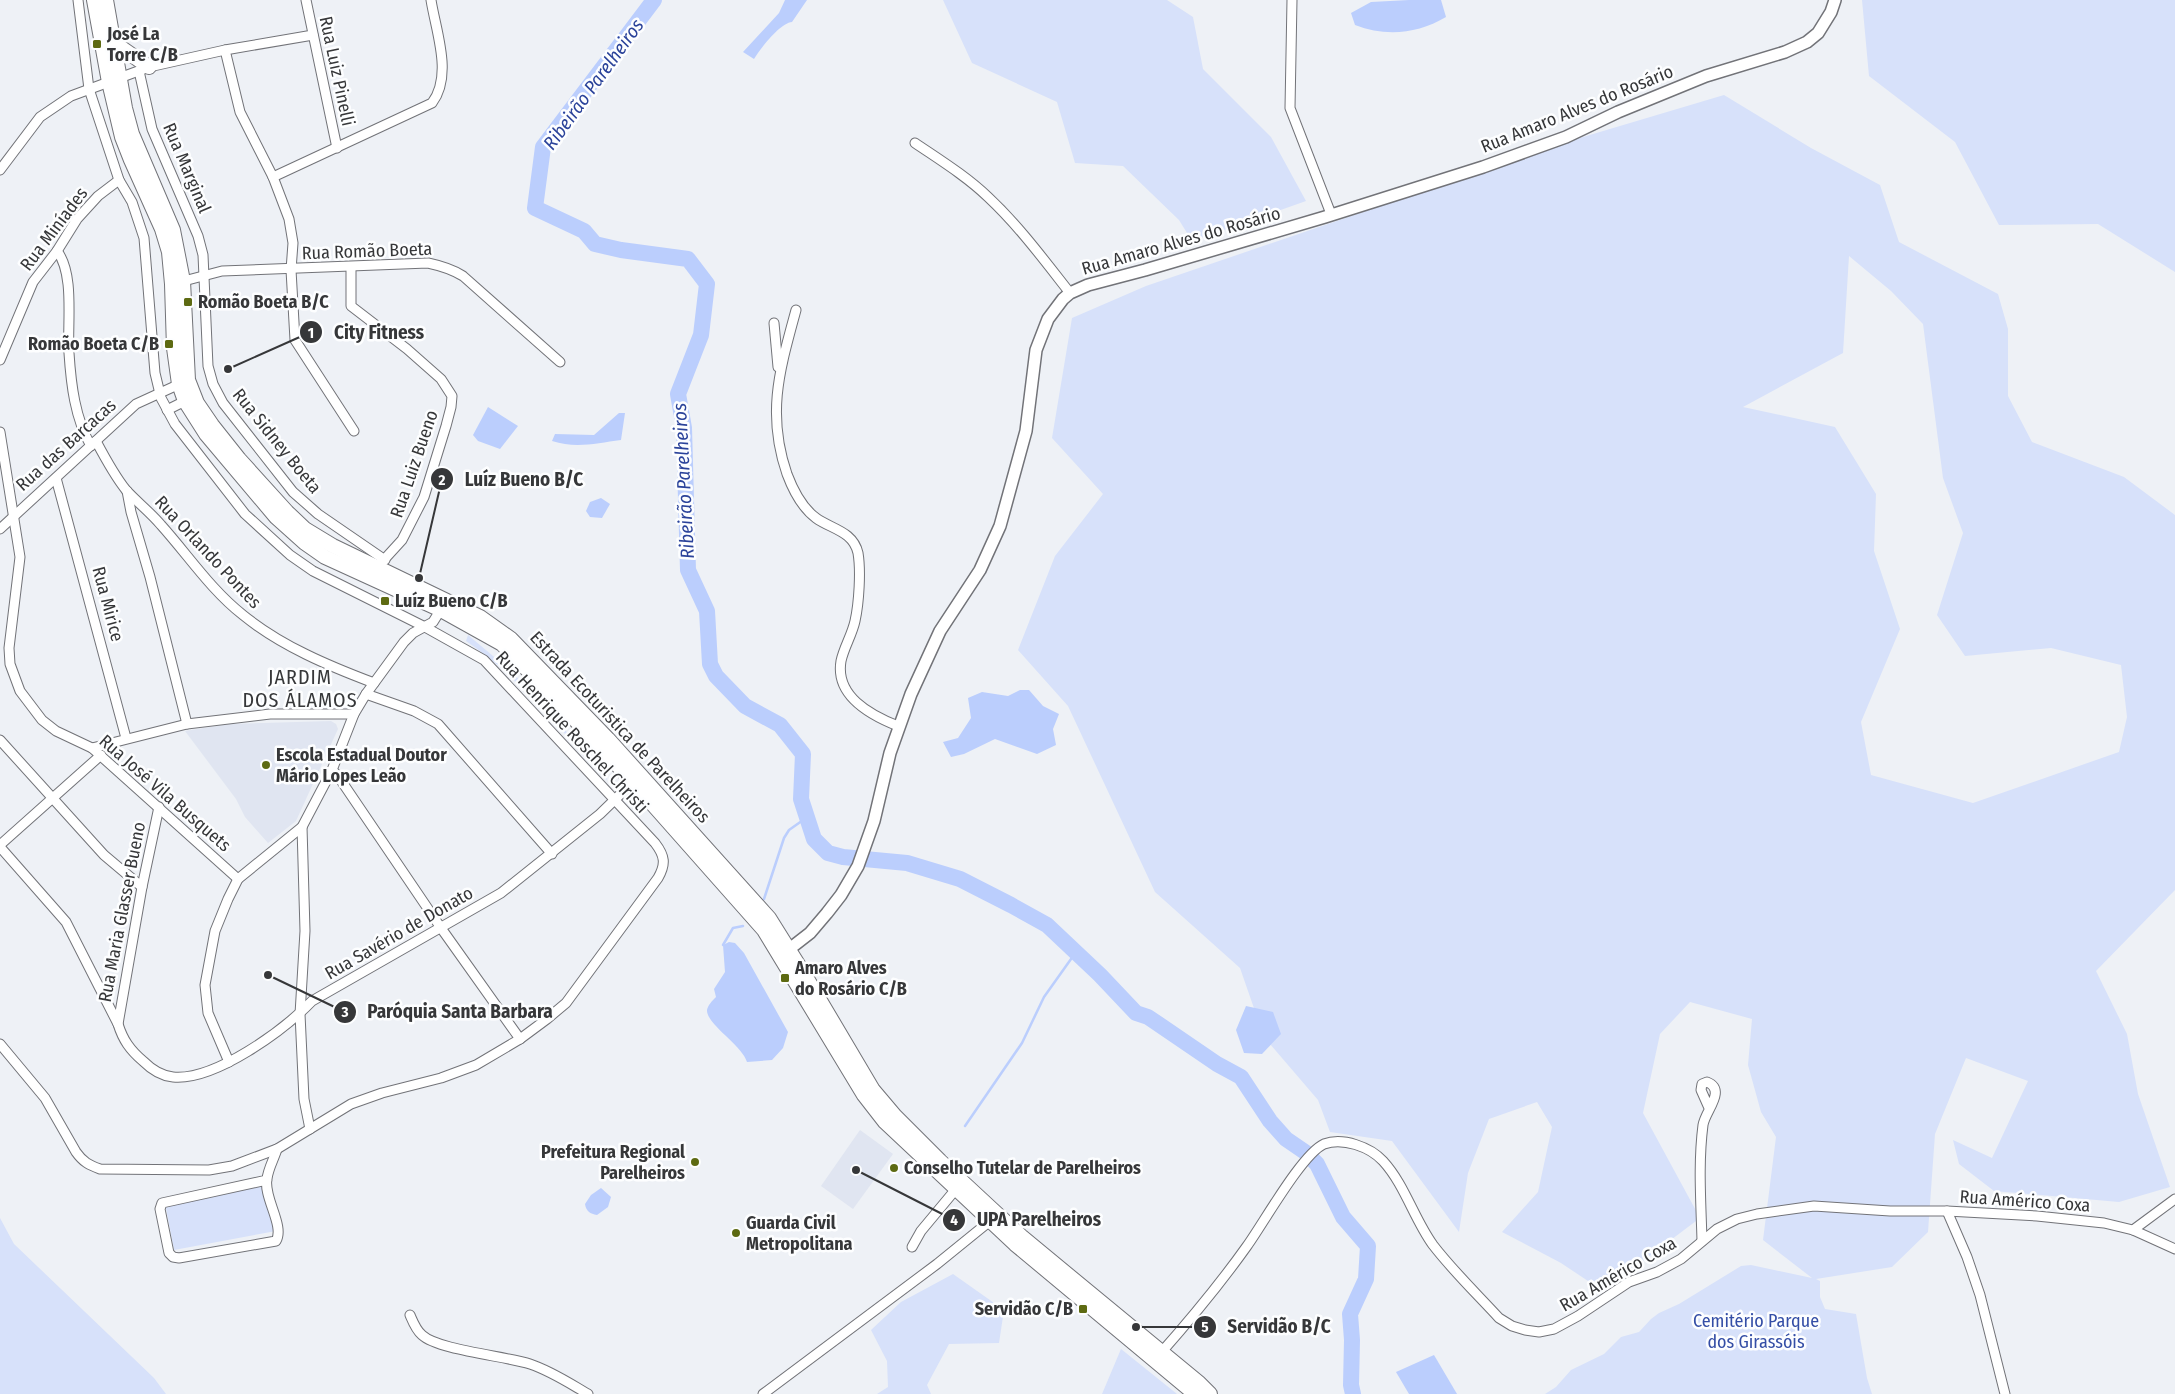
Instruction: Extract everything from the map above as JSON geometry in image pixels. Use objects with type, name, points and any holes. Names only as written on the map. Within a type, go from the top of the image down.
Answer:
[{"type":"main road","name":"Estrada Ecoturistica de Parelheiros","points":[[94,0],[114,80],[122,137],[162,229],[177,283],[183,382],[189,399],[239,459],[287,512],[328,551],[379,572],[443,606],[480,617],[512,639],[580,708],[636,779],[754,900],[769,918],[785,953],[864,1095],[875,1110],[902,1139],[990,1221],[1019,1240]]},
{"type":"main road","name":"Estrada Ecoturistica de Parelheiros","points":[[106,0],[114,42],[114,80]]},
{"type":"main road","points":[[114,42],[144,69]]},
{"type":"main road","name":"Estrada Ecoturistica de Parelheiros","points":[[785,953],[873,1090],[909,1131],[1019,1240],[1158,1356],[1195,1394]]},
{"type":"main road","name":"Estrada Ecoturistica de Parelheiros","points":[[1158,1356],[1199,1383],[1210,1394]]},
{"type":"street","name":"Rua Henrique Roschel Christi","points":[[78,0],[89,89],[119,180],[136,210],[144,238],[155,373],[167,410],[184,437],[245,514],[284,550],[313,570],[425,627],[484,660],[655,843],[664,858],[663,869],[658,878],[586,978],[556,1012],[520,1039]]},
{"type":"street","name":"Rua Luiz Pinelli","points":[[306,0],[337,148]]},
{"type":"street","points":[[273,177],[432,104],[439,94],[443,79],[431,0]]},
{"type":"street","points":[[1292,0],[1290,108],[1332,214]]},
{"type":"street","name":"Rua Amaro Alves do Rosário","points":[[785,953],[810,933],[831,908],[858,866],[870,834],[898,726],[911,694],[940,631],[980,570],[1000,526],[1026,431],[1036,350],[1048,319],[1063,299],[1070,293],[1101,281],[1146,270],[1332,214],[1524,152],[1566,137],[1618,112],[1706,76],[1791,50],[1818,33],[1831,12],[1835,0]]},
{"type":"street","points":[[0,169],[40,117],[71,96],[144,69],[225,50],[313,35]]},
{"type":"street","points":[[225,50],[240,112],[273,177],[289,219],[293,243],[291,270],[295,340],[354,431]]},
{"type":"street","name":"Rua Marginal","points":[[144,69],[152,129],[198,236],[203,255],[203,276]]},
{"type":"street","points":[[915,143],[962,175],[987,196],[1038,251],[1070,293]]},
{"type":"street","name":"Rua Miníades","points":[[0,360],[33,282],[57,251],[77,219],[98,196],[119,180]]},
{"type":"street","name":"Rua Orlando Pontes","points":[[57,251],[62,257],[66,271],[69,353],[80,420],[119,481],[161,524],[191,562],[242,615],[289,645],[374,683]]},
{"type":"street","name":"Rua Romão Boeta","points":[[177,283],[222,271],[291,270],[428,263],[452,269],[560,362]]},
{"type":"street","name":"Rua Luiz Bueno","points":[[351,267],[351,306],[414,354],[441,378],[452,396],[446,426],[424,497],[402,540],[379,572]]},
{"type":"street","name":"Rua Sidney Boeta","points":[[203,276],[208,366],[223,403],[294,492],[379,572]]},
{"type":"street","points":[[778,374],[796,310]]},
{"type":"street","points":[[774,323],[778,374],[776,424],[782,458],[792,486],[798,499],[816,518],[842,531],[850,538],[858,553],[859,579],[855,621],[841,661],[841,677],[845,690],[855,701],[882,720],[898,726]]},
{"type":"street","points":[[160,393],[183,382]]},
{"type":"street","name":"Rua das Barcacas","points":[[0,528],[136,404],[160,393]]},
{"type":"street","points":[[167,410],[189,399]]},
{"type":"street","name":"Rua José Vila Busquets","points":[[0,432],[20,557],[9,648],[10,664],[20,691],[42,720],[56,731],[92,748],[238,879]]},
{"type":"street","name":"Rua Mirice","points":[[56,478],[126,738]]},
{"type":"street","points":[[127,491],[187,724]]},
{"type":"street","points":[[313,570],[328,551]]},
{"type":"street","points":[[229,1062],[208,1014],[205,985],[214,931],[238,879],[302,827],[332,770],[354,714],[366,694],[404,642],[413,633],[434,622],[443,606]]},
{"type":"street","points":[[366,694],[422,714],[438,724],[552,854]]},
{"type":"street","points":[[92,748],[187,724],[270,714],[354,714]]},
{"type":"street","points":[[0,740],[104,856],[142,887]]},
{"type":"street","points":[[0,846],[101,756]]},
{"type":"street","points":[[0,1044],[41,1092],[76,1152],[90,1166],[100,1169],[209,1170],[232,1166],[277,1149],[351,1104],[382,1093],[463,1071],[520,1039],[332,770]]},
{"type":"street","name":"Rua Savério de Donato","points":[[0,846],[66,922],[118,1024],[122,1039],[129,1048],[145,1063],[164,1075],[189,1077],[229,1062],[288,1024],[312,1001],[500,893],[552,854],[615,800],[636,779]]},
{"type":"street","name":"Rua Maria Glasser Bueno","points":[[118,1024],[158,807]]},
{"type":"street","points":[[302,827],[305,931],[300,1014],[304,1099],[310,1129]]},
{"type":"street","points":[[1702,1241],[1700,1150],[1704,1121],[1709,1108]]},
{"type":"street","name":"Rua Américo Coxa","points":[[1158,1356],[1248,1246],[1305,1161],[1324,1144],[1337,1141],[1370,1150],[1382,1161],[1394,1177],[1417,1221],[1433,1245],[1499,1318],[1512,1326],[1539,1332],[1566,1324],[1629,1282],[1657,1272],[1681,1259],[1702,1241],[1736,1219],[1807,1207],[2037,1216],[2122,1226],[2175,1249]]},
{"type":"street","points":[[267,1180],[162,1202],[160,1209],[169,1253],[173,1257],[179,1258],[276,1241],[278,1229],[267,1189],[267,1180],[277,1149]]},
{"type":"street","points":[[912,1248],[921,1231],[956,1189]]},
{"type":"street","points":[[2133,1230],[2175,1199]]},
{"type":"street","points":[[1947,1211],[1967,1257],[1980,1295],[2005,1394]]},
{"type":"street","points":[[763,1394],[937,1264],[990,1221]]},
{"type":"street","points":[[410,1315],[418,1332],[427,1339],[461,1349],[506,1357],[540,1368],[588,1394]]},
{"type":"shaded area","name":"Escola Estadual Doutor Mário Lopes Leão","points":[[331,721],[336,724],[338,729],[296,821],[268,843],[245,817],[236,799],[185,731],[229,724]]},
{"type":"shaded area","points":[[860,1130],[893,1154],[853,1209],[821,1186]]},
{"type":"green space","points":[[943,0],[1167,0],[1193,17],[1203,69],[1271,137],[1306,201],[1192,241],[1179,220],[1123,166],[1075,163],[1057,102],[972,63]]},
{"type":"green space","points":[[1862,0],[2175,0],[2175,272],[2098,224],[1999,225],[1955,142],[1869,76]]},
{"type":"green space","name":"Cemitério Parque dos Girassóis","points":[[1724,95],[1811,148],[1880,185],[1899,242],[1998,294],[2008,329],[2008,396],[2032,442],[2124,477],[2175,515],[2175,890],[2096,971],[2127,1034],[2138,1094],[2170,1187],[2119,1202],[1994,1191],[1959,1164],[1953,1140],[1992,1158],[2028,1081],[1966,1058],[1935,1134],[1928,1232],[1892,1267],[1816,1279],[1820,1281],[1820,1297],[1825,1309],[1856,1314],[1867,1378],[1872,1394],[1545,1394],[1556,1387],[1571,1370],[1604,1354],[1621,1337],[1639,1332],[1659,1313],[1679,1304],[1741,1266],[1751,1265],[1812,1278],[1763,1240],[1776,1137],[1761,1112],[1748,1065],[1752,1019],[1690,1002],[1660,1034],[1643,1113],[1700,1218],[1603,1291],[1561,1263],[1502,1232],[1538,1192],[1552,1127],[1537,1102],[1489,1119],[1468,1173],[1459,1232],[1392,1141],[1330,1132],[1318,1100],[1264,1037],[1240,968],[1155,892],[1068,706],[1018,650],[1055,556],[1103,494],[1052,438],[1072,318],[1146,286],[1583,137]],"holes":[[[1849,256],[1891,291],[1923,324],[1943,478],[1963,533],[1937,615],[1965,656],[2051,648],[2121,665],[2127,717],[2119,752],[1973,803],[1871,775],[1861,722],[1900,629],[1874,551],[1876,494],[1835,427],[1743,407],[1843,353]]]},
{"type":"green space","points":[[468,635],[512,672],[607,776],[607,780],[523,689],[466,641]]},
{"type":"green space","points":[[263,1184],[276,1231],[174,1250],[165,1203]]},
{"type":"green space","points":[[0,1218],[14,1244],[154,1378],[166,1394],[0,1394]]},
{"type":"green space","points":[[953,1274],[1004,1310],[999,1343],[949,1344],[927,1385],[931,1394],[877,1394],[888,1387],[887,1361],[871,1330],[901,1302]]},
{"type":"green space","points":[[1121,1349],[1177,1394],[1102,1394]]},
{"type":"water","points":[[785,0],[807,0],[792,22],[787,23],[776,32],[765,43],[754,59],[743,52],[779,13]]},
{"type":"water","points":[[1441,0],[1446,17],[1424,27],[1401,32],[1378,31],[1355,25],[1351,13],[1371,2]]},
{"type":"water","points":[[488,407],[518,426],[500,449],[478,441],[473,435]]},
{"type":"water","points":[[619,413],[625,413],[621,440],[578,445],[552,441],[555,434],[594,435]]},
{"type":"water","points":[[601,498],[610,504],[602,518],[590,517],[586,511],[590,502]]},
{"type":"water","points":[[1020,690],[1029,690],[1043,706],[1059,714],[1053,729],[1056,745],[1037,754],[995,739],[964,754],[951,757],[943,742],[958,738],[971,718],[968,698],[982,692],[1008,696]]},
{"type":"water","points":[[729,942],[735,943],[744,953],[788,1032],[783,1048],[772,1060],[747,1062],[744,1055],[708,1016],[707,1010],[710,1003],[716,997],[714,989],[725,972],[723,945]]},
{"type":"water","points":[[1246,1006],[1273,1012],[1281,1034],[1262,1054],[1244,1053],[1236,1030]]},
{"type":"water","points":[[601,1188],[611,1197],[608,1207],[595,1215],[587,1210],[585,1204],[591,1195]]},
{"type":"water","points":[[1434,1355],[1457,1394],[1409,1394],[1396,1372]]},
{"type":"waterway","name":"Ribeirão Parelheiros","points":[[654,0],[543,147],[535,208],[584,231],[595,244],[621,250],[688,259],[707,284],[701,335],[678,394],[684,428],[688,570],[707,611],[710,664],[716,676],[745,706],[780,725],[803,754],[801,799],[814,839],[828,853],[843,857],[907,863],[960,879],[1011,905],[1047,925],[1100,975],[1136,1013],[1148,1017],[1217,1064],[1241,1077],[1270,1121],[1286,1139],[1305,1152],[1317,1164],[1343,1217],[1368,1246],[1366,1279],[1350,1314],[1352,1340],[1351,1385],[1353,1394]]},
{"type":"waterway","points":[[764,899],[784,838],[789,830],[806,818]]},
{"type":"waterway","points":[[723,945],[733,928],[743,926]]},
{"type":"waterway","points":[[965,1126],[1022,1043],[1044,997],[1076,952]]},
{"type":"place","name":"José La Torre C/B","points":[[97,44]]},
{"type":"place","name":"Romão Boeta B/C","points":[[188,302]]},
{"type":"place","name":"Romão Boeta C/B","points":[[169,344]]},
{"type":"place","name":"City Fitness","points":[[228,369]]},
{"type":"place","name":"Luíz Bueno B/C","points":[[419,578]]},
{"type":"place","name":"Luíz Bueno C/B","points":[[385,601]]},
{"type":"place","name":"Escola Estadual Doutor Mário Lopes Leão","points":[[266,765]]},
{"type":"place","name":"Paróquia Santa Barbara","points":[[268,975]]},
{"type":"place","name":"Amaro Alves do Rosário C/B","points":[[785,978]]},
{"type":"place","name":"Prefeitura Regional Parelheiros","points":[[695,1162]]},
{"type":"place","name":"Conselho Tutelar de Parelheiros","points":[[894,1168]]},
{"type":"place","name":"UPA Parelheiros","points":[[856,1170]]},
{"type":"place","name":"Guarda Civil Metropolitana","points":[[736,1233]]},
{"type":"place","name":"Servidão C/B","points":[[1083,1309]]},
{"type":"place","name":"Servidão B/C","points":[[1136,1327]]},
{"type":"district","name":"JARDIM DOS ÁLAMOS","points":[[300,688]]}]
